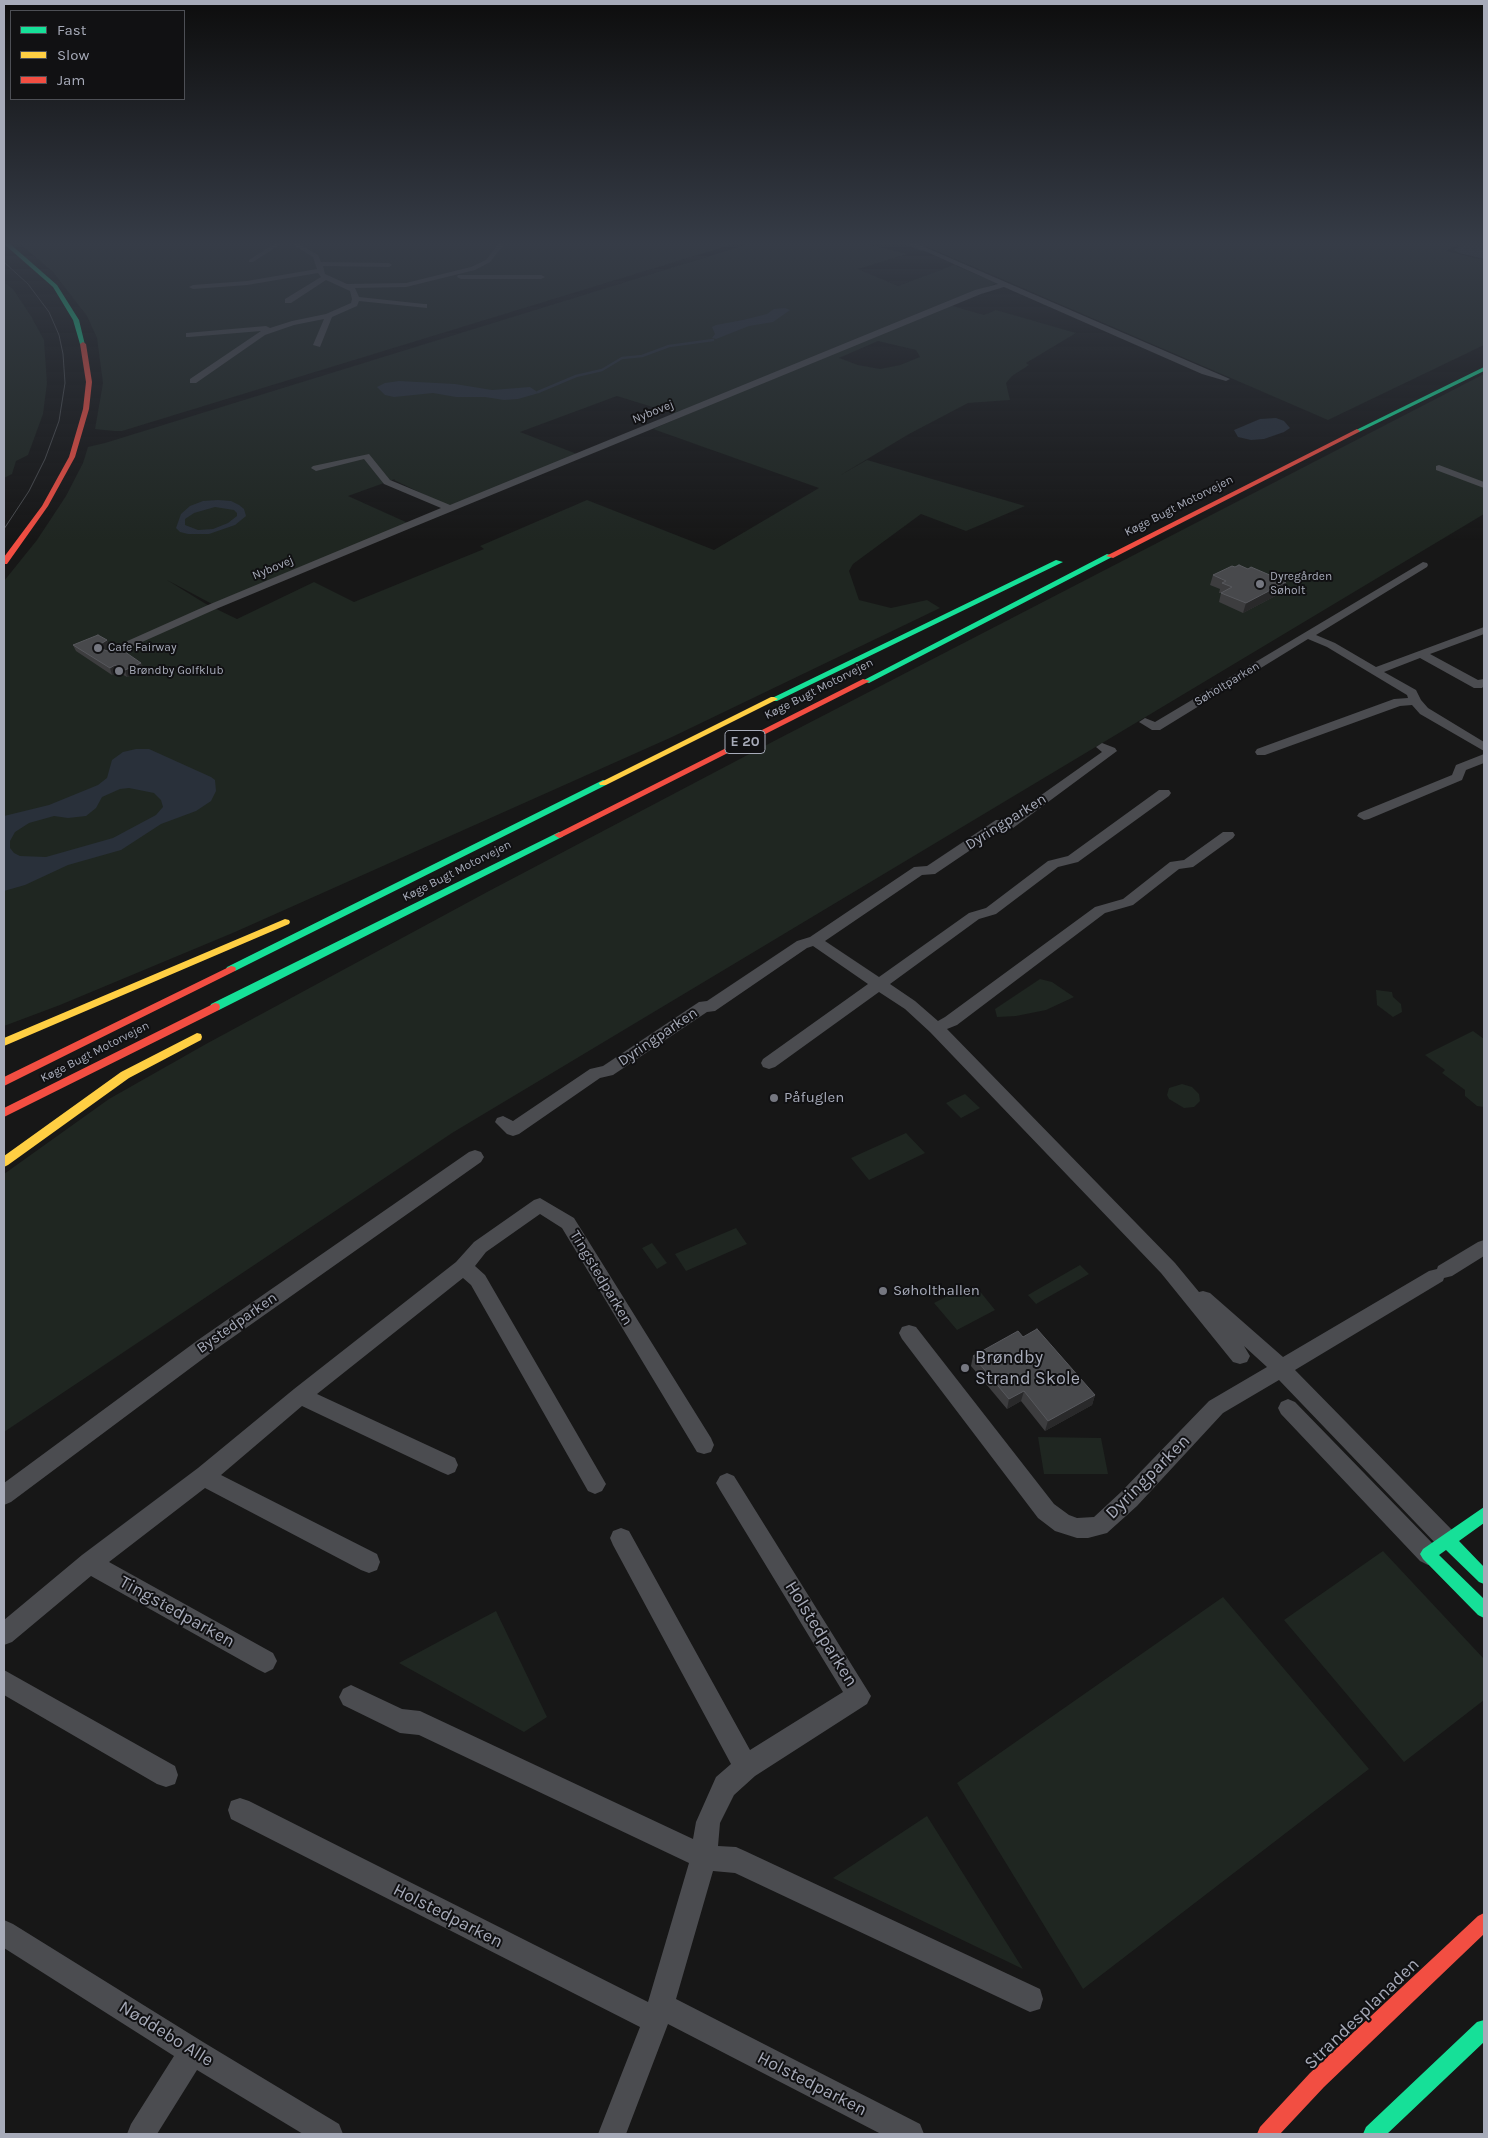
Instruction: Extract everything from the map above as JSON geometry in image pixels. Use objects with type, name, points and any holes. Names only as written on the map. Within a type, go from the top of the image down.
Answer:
[{"type":"main road","points":[[4,562],[46,506],[72,457],[86,409],[89,382],[86,353],[83,342]]},
{"type":"main road","name":"Køge Bugt Motorvejen","points":[[4,1113],[785,722],[1326,446],[1484,369]]},
{"type":"main road","name":"Køge Bugt Motorvejen","points":[[4,1082],[717,726],[1066,558]]},
{"type":"main road","points":[[484,886],[774,733],[785,722]]},
{"type":"main road","points":[[438,852],[717,726]]},
{"type":"main road","points":[[4,1042],[294,918]]},
{"type":"main road","points":[[4,1162],[125,1075],[204,1033]]},
{"type":"main road","points":[[1484,1514],[1428,1554],[1484,1610]]},
{"type":"main road","points":[[1447,1540],[1484,1577]]},
{"type":"main road","name":"Strandesplanaden","points":[[1268,2134],[1338,2060],[1484,1922]]},
{"type":"main road","points":[[1373,2134],[1484,2029]]},
{"type":"street","points":[[193,381],[247,342]]},
{"type":"street","name":"Nybovej","points":[[109,653],[212,607],[448,508],[855,342]]},
{"type":"street","points":[[1137,342],[1205,372],[1226,379]]},
{"type":"street","points":[[316,468],[366,456],[387,482],[448,508]]},
{"type":"street","points":[[1438,468],[1484,485]]},
{"type":"street","name":"Søholtparken","points":[[1145,722],[1156,727],[1422,565]]},
{"type":"street","points":[[1375,671],[1484,630]]},
{"type":"street","points":[[1308,635],[1331,645],[1412,693],[1415,701],[1424,711],[1484,746]]},
{"type":"street","points":[[1421,654],[1478,685],[1484,682]]},
{"type":"street","points":[[1261,752],[1398,702],[1415,701]]},
{"type":"street","name":"Dyringparken","points":[[503,1122],[513,1130],[596,1074],[607,1071],[704,1006],[710,1007],[802,944],[815,941],[919,870],[930,871],[1001,823],[1008,825],[1111,751],[1102,747]]},
{"type":"street","points":[[1364,816],[1457,777],[1461,768],[1484,758]]},
{"type":"street","points":[[770,1063],[974,916],[991,911],[1053,864],[1073,859],[1164,793]]},
{"type":"street","points":[[936,1028],[951,1021],[1100,910],[1128,902],[1175,865],[1188,864],[1228,835]]},
{"type":"street","points":[[815,941],[910,1005],[936,1028],[1168,1268],[1280,1368],[1447,1540]]},
{"type":"street","name":"Bystedparken","points":[[4,1495],[204,1346],[475,1157]]},
{"type":"street","name":"Tingstedparken","points":[[4,1634],[90,1563],[205,1475],[301,1395],[463,1267],[480,1247],[540,1205],[568,1223],[704,1445]]},
{"type":"street","name":"Dyringparken","points":[[909,1333],[1046,1511],[1063,1524],[1077,1528],[1099,1526],[1129,1499],[1216,1407],[1484,1248]]},
{"type":"street","points":[[463,1267],[478,1280],[595,1484]]},
{"type":"street","points":[[1168,1268],[1240,1356]]},
{"type":"street","points":[[301,1395],[315,1404],[448,1465]]},
{"type":"street","points":[[1288,1408],[1428,1554]]},
{"type":"street","points":[[205,1475],[217,1484],[369,1562]]},
{"type":"street","name":"Holstedparken","points":[[612,2134],[659,2013],[704,1857],[708,1822],[725,1786],[746,1767],[860,1696],[727,1483]]},
{"type":"street","points":[[621,1538],[746,1767]]},
{"type":"street","name":"Tingstedparken","points":[[90,1563],[265,1661]]},
{"type":"street","points":[[4,1682],[166,1776]]},
{"type":"street","points":[[351,1697],[400,1721],[420,1723],[704,1857],[736,1860],[1030,2000]]},
{"type":"street","name":"Holstedparken","points":[[240,1810],[910,2134]]},
{"type":"street","name":"Nøddebo Alle","points":[[4,1933],[193,2052],[329,2134]]},
{"type":"street","points":[[141,2134],[193,2052]]},
{"type":"shaded area","points":[[4,342],[44,342],[47,383],[43,414],[28,455],[16,461],[12,474],[4,478]]},
{"type":"shaded area","points":[[98,342],[414,342],[122,431],[95,429],[103,383]]},
{"type":"shaded area","name":"Brøndby Golfklub","points":[[432,342],[876,342],[839,358],[858,365],[880,369],[900,365],[920,357],[916,350],[881,342],[1061,342],[1026,363],[1029,365],[1012,376],[1006,383],[1010,400],[968,403],[909,434],[839,476],[867,460],[1025,506],[966,531],[921,514],[853,564],[849,571],[859,600],[891,608],[927,600],[940,608],[672,737],[235,932],[60,1005],[4,1026],[4,581],[37,540],[66,496],[83,463],[88,447]],"holes":[[[758,384],[653,429],[819,488],[714,550],[587,500],[480,546],[484,549],[354,602],[314,582],[237,619],[206,604],[167,580],[212,604],[408,523],[348,496],[395,479],[450,507],[577,454],[520,432],[617,396],[675,414]]]},
{"type":"shaded area","points":[[1147,342],[1484,342],[1484,345],[1328,420]]},
{"type":"shaded area","points":[[1484,374],[1484,514],[452,1133],[4,1432],[4,1174],[109,1099],[206,1044],[489,891],[776,740]]},
{"type":"shaded area","points":[[399,381],[455,384],[492,390],[530,387],[539,393],[518,399],[504,400],[485,397],[456,397],[433,393],[394,397],[385,395],[377,387],[385,383]]},
{"type":"shaded area","points":[[1276,418],[1284,421],[1290,428],[1264,439],[1251,440],[1238,437],[1234,430],[1260,419]]},
{"type":"shaded area","points":[[203,501],[231,501],[244,509],[246,516],[235,525],[209,534],[180,532],[176,528],[181,514],[190,506]],"holes":[[[215,507],[234,510],[237,516],[228,523],[213,529],[198,530],[185,525],[185,519],[194,513]]]},
{"type":"shaded area","points":[[149,749],[211,777],[215,780],[216,791],[211,801],[196,811],[161,824],[121,850],[68,865],[25,885],[4,891],[4,816],[49,805],[98,785],[107,778],[112,760],[123,752]],"holes":[[[129,788],[154,793],[161,800],[163,807],[156,815],[113,838],[46,857],[20,856],[10,848],[10,841],[15,832],[29,823],[54,816],[68,818],[86,816],[96,808],[102,797],[120,789]]]},
{"type":"shaded area","points":[[1040,979],[1052,982],[1074,997],[1046,1010],[1016,1016],[997,1017],[995,1009]]},
{"type":"shaded area","points":[[1376,990],[1392,992],[1393,997],[1401,1004],[1402,1012],[1393,1017],[1377,1005]]},
{"type":"shaded area","points":[[1473,1031],[1484,1039],[1484,1107],[1477,1106],[1465,1096],[1465,1090],[1442,1073],[1445,1070],[1425,1055]]},
{"type":"shaded area","points":[[1182,1084],[1192,1087],[1199,1094],[1200,1101],[1194,1107],[1184,1108],[1169,1099],[1167,1095],[1169,1088]]},
{"type":"shaded area","points":[[965,1094],[980,1108],[961,1118],[946,1103]]},
{"type":"shaded area","points":[[906,1133],[925,1153],[869,1180],[851,1158]]},
{"type":"shaded area","points":[[736,1228],[747,1244],[686,1271],[675,1254]]},
{"type":"shaded area","points":[[652,1243],[667,1263],[657,1269],[642,1248]]},
{"type":"shaded area","points":[[1080,1265],[1089,1274],[1036,1304],[1028,1295]]},
{"type":"shaded area","points":[[965,1287],[978,1289],[995,1310],[957,1330],[934,1303]]},
{"type":"shaded area","points":[[1038,1437],[1101,1438],[1108,1474],[1044,1474]]},
{"type":"shaded area","points":[[1383,1551],[1484,1659],[1484,1700],[1404,1762],[1284,1620]]},
{"type":"shaded area","points":[[1223,1597],[1369,1769],[1083,1989],[957,1783]]},
{"type":"shaded area","points":[[496,1611],[547,1717],[524,1732],[399,1663]]},
{"type":"shaded area","points":[[927,1816],[1023,1969],[833,1878]]},
{"type":"building","points":[[1239,565],[1248,569],[1251,567],[1286,582],[1246,603],[1221,593],[1232,587],[1222,583],[1226,581],[1213,575],[1232,566]]},
{"type":"building","points":[[98,635],[107,640],[99,645],[100,648],[107,651],[118,647],[141,663],[125,670],[115,665],[110,668],[73,645]]},
{"type":"building","points":[[1037,1329],[1095,1395],[1048,1421],[1024,1391],[1009,1399],[973,1356],[1018,1331],[1023,1337]]},
{"type":"waterway","points":[[538,392],[576,376],[602,370],[622,358],[642,356],[669,346],[700,342]]},
{"type":"tram line","points":[[4,529],[29,491],[45,459],[59,421],[65,383],[60,342]]},
{"type":"traffic: fast","points":[[1357,431],[1484,369]]},
{"type":"traffic: fast","points":[[866,681],[1110,556]]},
{"type":"traffic: fast","points":[[774,699],[1059,562]]},
{"type":"traffic: fast","points":[[231,969],[603,783]]},
{"type":"traffic: fast","points":[[215,1007],[559,835]]},
{"type":"traffic: fast","points":[[1484,1514],[1428,1554],[1484,1610]]},
{"type":"traffic: fast","points":[[1447,1540],[1484,1577]]},
{"type":"traffic: fast","points":[[1373,2134],[1484,2029]]},
{"type":"traffic: slow","points":[[603,783],[774,699]]},
{"type":"traffic: slow","points":[[4,1042],[285,922]]},
{"type":"traffic: slow","points":[[4,1162],[125,1075],[197,1037]]},
{"type":"traffic: jam","points":[[4,562],[45,506],[72,457],[86,409],[89,382],[83,344]]},
{"type":"traffic: jam","points":[[1110,556],[1357,431]]},
{"type":"traffic: jam","points":[[559,835],[866,681]]},
{"type":"traffic: jam","points":[[4,1082],[231,969]]},
{"type":"traffic: jam","points":[[4,1113],[215,1007]]},
{"type":"traffic: jam","points":[[1267,2134],[1317,2080],[1484,1922]]},
{"type":"place","name":"Dyregården Søholt","points":[[1260,584]]},
{"type":"place","name":"Cafe Fairway","points":[[98,648]]},
{"type":"place","name":"Brøndby Golfklub","points":[[119,671]]},
{"type":"place","name":"Påfuglen","points":[[774,1098]]},
{"type":"place","name":"Søholthallen","points":[[883,1291]]},
{"type":"place","name":"Brøndby Strand Skole","points":[[965,1368]]}]
